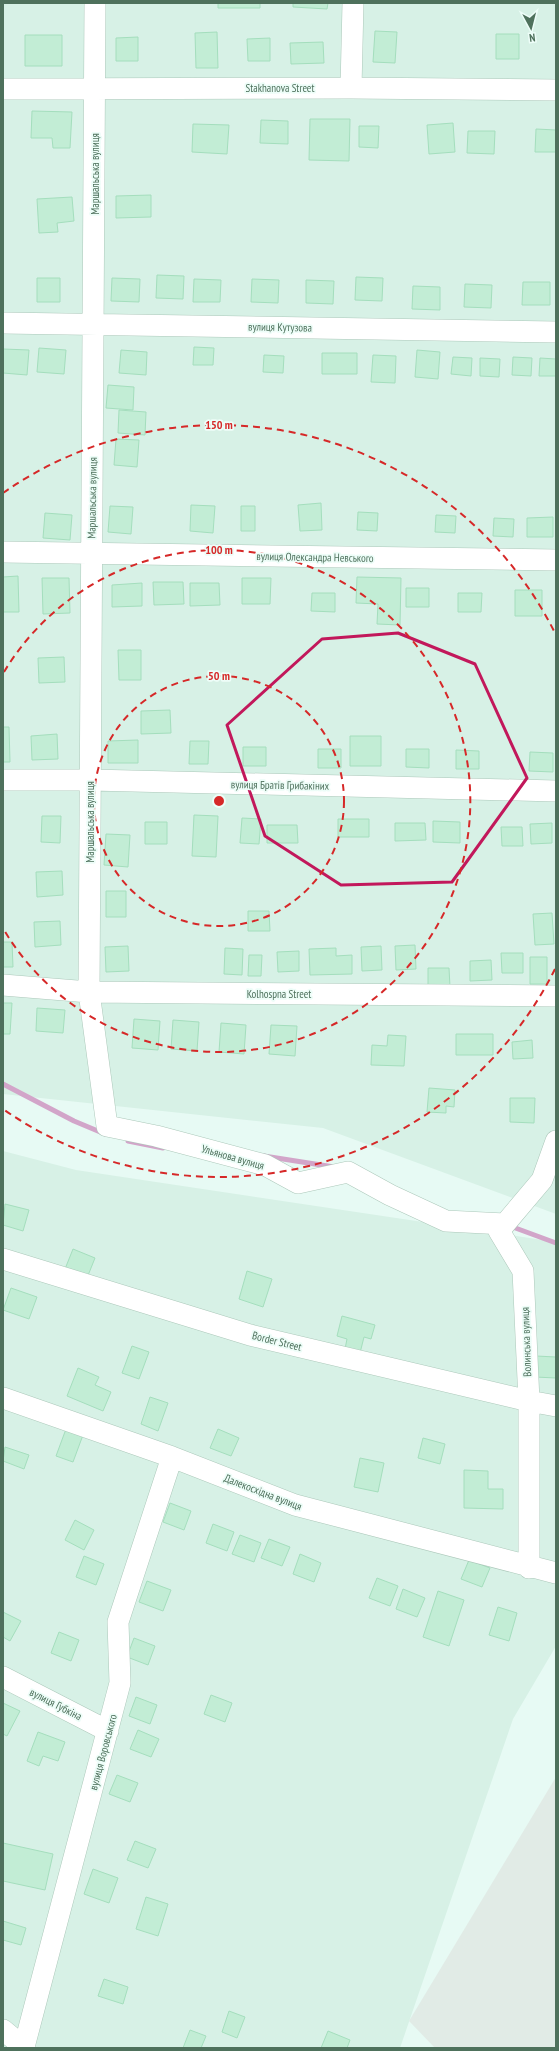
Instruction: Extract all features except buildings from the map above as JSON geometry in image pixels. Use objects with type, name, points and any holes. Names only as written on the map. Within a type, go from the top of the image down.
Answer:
[{"type":"street","name":"Маршальська вулиця","points":[[89,992],[96,89],[95,3]]},
{"type":"street","points":[[351,88],[353,3]]},
{"type":"street","name":"Stakhanova Street","points":[[3,90],[351,88],[556,90]]},
{"type":"street","name":"вулиця Кутузова","points":[[3,323],[556,332]]},
{"type":"street","name":"вулиця Олександра Невського","points":[[3,552],[556,560]]},
{"type":"street","name":"вулиця Братів Грибакіних","points":[[3,780],[91,780],[556,791]]},
{"type":"street","name":"Kolhospna Street","points":[[3,986],[89,992],[556,996]]},
{"type":"street","name":"Ульянова вулиця","points":[[89,992],[107,1126],[156,1136],[265,1165],[298,1183],[348,1172],[390,1195],[446,1221],[505,1224]]},
{"type":"street","points":[[505,1224],[542,1180],[556,1141]]},
{"type":"street","name":"Волинська вулиця","points":[[505,1224],[499,1231],[523,1271],[529,1401],[529,1568]]},
{"type":"street","name":"Border Street","points":[[3,1259],[250,1335],[529,1401],[556,1406]]},
{"type":"street","name":"Далекосхідна вулиця","points":[[3,1398],[172,1457],[295,1505],[529,1568],[556,1573]]},
{"type":"street","name":"вулиця Воровського","points":[[24,2048],[120,1683],[118,1622],[172,1457]]},
{"type":"street","name":"вулиця Губкіна","points":[[3,1677],[108,1731]]},
{"type":"street","points":[[3,2030],[24,2048]]},
{"type":"highlighted area","points":[[398,633],[475,664],[527,778],[452,882],[341,885],[265,836],[227,725],[322,639]]},
{"type":"shaded area","points":[[3,3],[556,3],[556,1214],[323,1128],[3,1094]]},
{"type":"shaded area","points":[[3,1151],[76,1170],[556,1242],[556,1646],[513,1719],[400,2048],[3,2048]]},
{"type":"shaded area","points":[[556,1777],[556,2048],[435,2048],[409,2021]]},
{"type":"waterway","points":[[3,1084],[74,1121],[105,1134]]},
{"type":"waterway","points":[[128,1141],[163,1148]]},
{"type":"waterway","points":[[264,1156],[334,1167]]},
{"type":"waterway","points":[[510,1226],[556,1243]]}]
